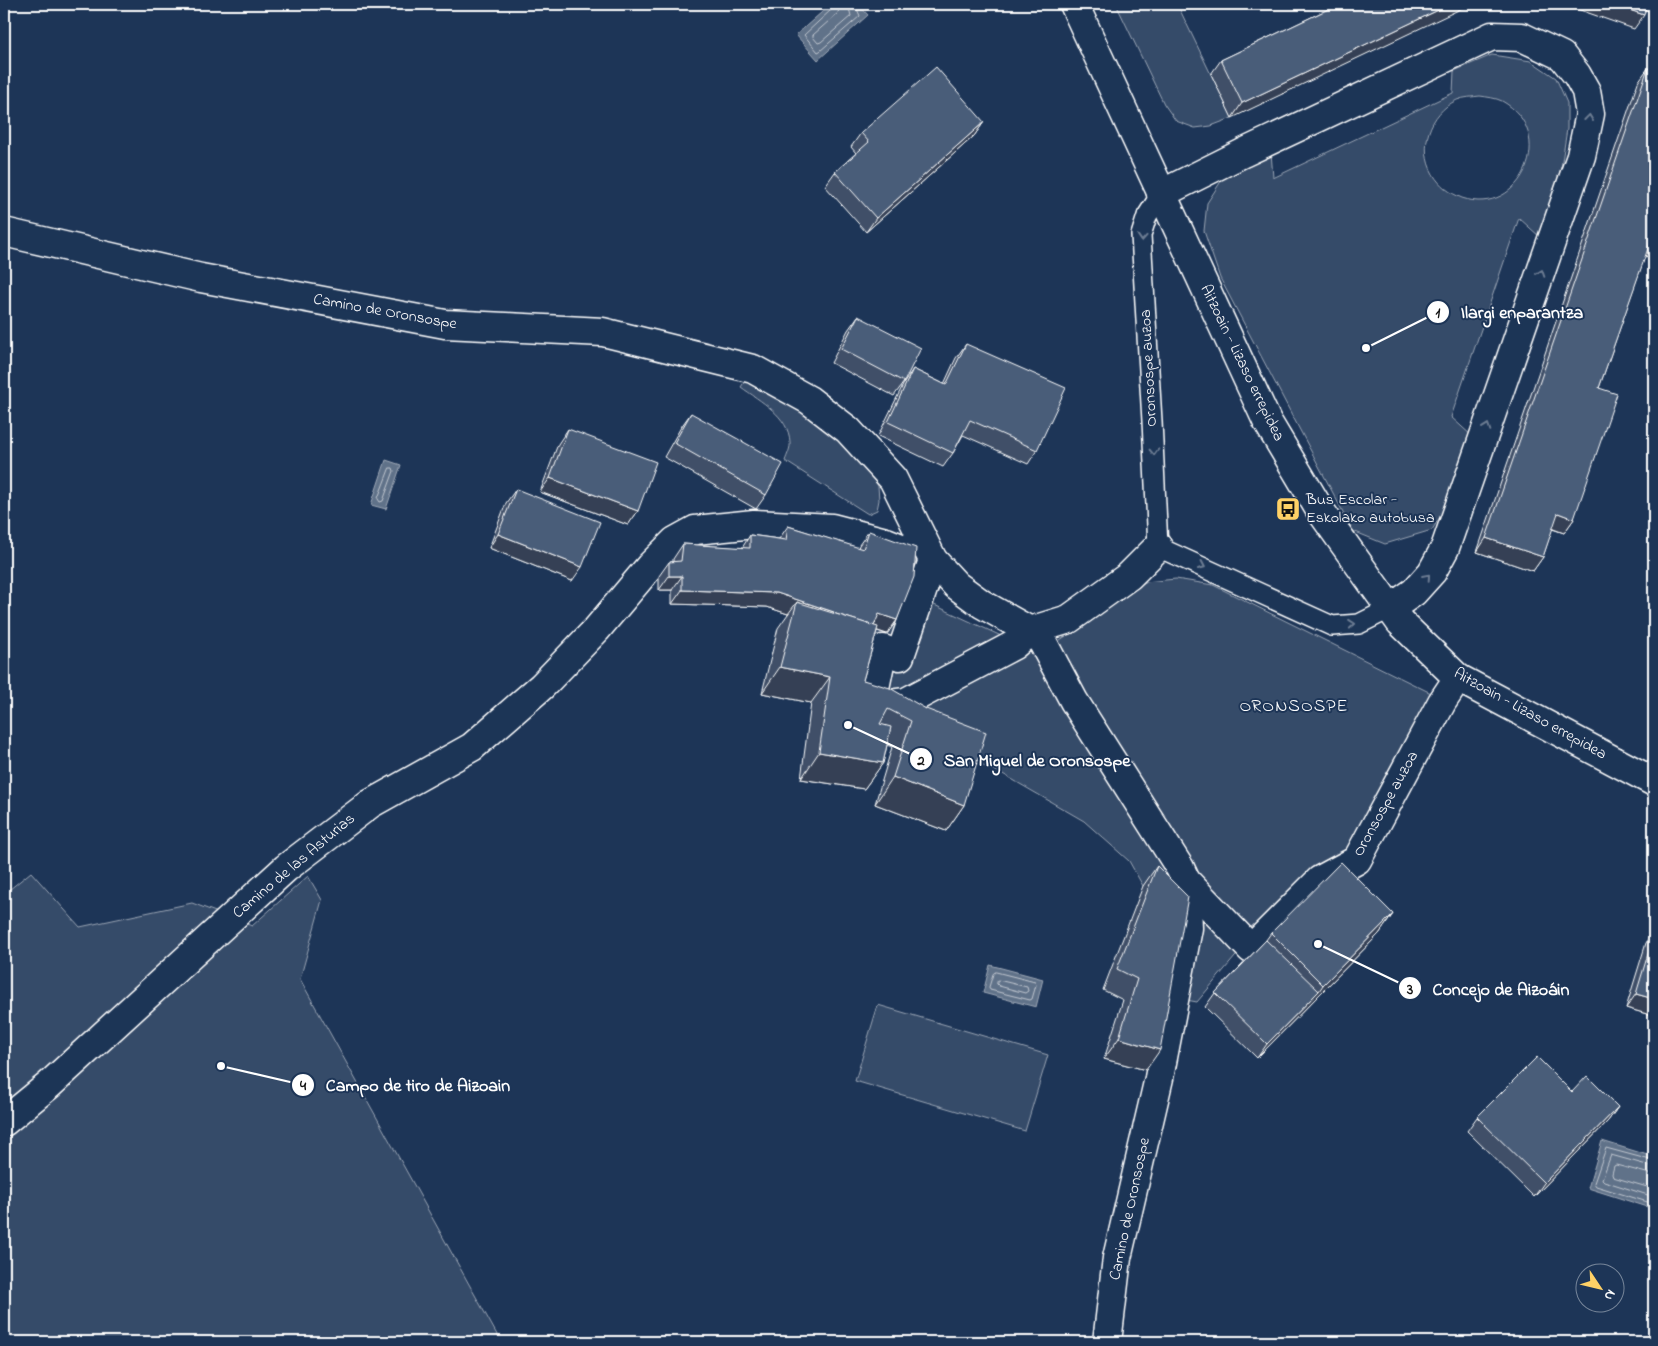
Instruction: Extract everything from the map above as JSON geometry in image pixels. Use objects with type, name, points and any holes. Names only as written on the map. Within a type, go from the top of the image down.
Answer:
[{"type":"street","name":"Aitzoain - Lizaso errepidea","points":[[1074,4],[1267,421],[1320,510],[1400,622],[1458,678],[1654,782]]},
{"type":"street","points":[[1161,194],[1251,149],[1492,36],[1522,37],[1562,56],[1577,75],[1586,91],[1590,114],[1581,156],[1446,548],[1426,579],[1414,592],[1391,608]]},
{"type":"street","name":"Camino de Oronsospe","points":[[4,232],[201,278],[445,324],[603,332],[753,369],[794,390]]},
{"type":"street","name":"Oronsospe auzoa","points":[[794,390],[848,430],[893,479],[933,560],[956,585],[982,604],[1030,631],[1042,641],[1074,701],[1180,868],[1186,881],[1251,949],[1320,880],[1357,860],[1442,702],[1458,678]]},
{"type":"street","name":"Oronsospe auzoa","points":[[597,629],[650,566],[675,541],[695,530],[754,524],[832,528],[886,542],[933,560]]},
{"type":"street","points":[[933,560],[900,656],[883,649],[873,698],[889,704],[906,702],[1014,645],[1030,631],[1069,619],[1129,576],[1158,547]]},
{"type":"street","name":"Camino de las Asturias","points":[[4,1122],[49,1085],[286,868],[370,804],[472,747],[542,686],[597,629]]},
{"type":"street","name":"Oronsospe auzoa","points":[[1159,1078],[1188,928],[1186,881]]},
{"type":"street","name":"Camino de Oronsospe","points":[[1107,1342],[1117,1258],[1159,1078]]},
{"type":"lane","name":"Oronsospe auzoa","points":[[1158,547],[1141,235],[1147,216],[1161,194]]},
{"type":"lane","points":[[1158,547],[1332,626],[1359,624],[1391,608]]},
{"type":"shaded area","points":[[1116,4],[1188,4],[1179,8],[1232,118],[1211,126],[1195,128],[1176,121],[1164,104]]},
{"type":"shaded area","points":[[1492,55],[1531,61],[1556,78],[1567,103],[1567,129],[1561,168],[1540,237],[1519,218],[1451,417],[1472,436],[1446,507],[1432,530],[1385,544],[1353,531],[1220,278],[1204,231],[1207,203],[1227,172],[1271,152],[1273,178],[1453,93],[1454,71]],"holes":[[[1480,96],[1502,101],[1519,115],[1528,132],[1530,151],[1526,169],[1516,185],[1501,196],[1483,201],[1462,198],[1446,189],[1433,174],[1426,153],[1429,132],[1439,113],[1457,100]]]},
{"type":"shaded area","points":[[749,375],[823,424],[860,458],[878,486],[879,500],[877,510],[868,514],[785,461],[790,442],[785,424],[765,404],[741,387]]},
{"type":"shaded area","points":[[1176,579],[1213,585],[1433,694],[1359,843],[1257,931],[1197,1002],[1181,999],[1143,886],[1129,861],[1084,821],[1001,773],[907,736],[860,654],[904,591],[1025,647],[1060,640],[1145,582]]},
{"type":"shaded area","points":[[31,872],[80,927],[192,903],[252,926],[308,876],[322,900],[300,979],[501,1342],[4,1342],[4,894]]},
{"type":"shaded area","points":[[878,1005],[1048,1055],[1025,1131],[855,1081]]},
{"type":"water","points":[[831,4],[858,4],[868,15],[818,60],[796,35]]},
{"type":"water","points":[[386,460],[401,465],[386,509],[371,505]]},
{"type":"water","points":[[990,965],[1043,979],[1036,1007],[983,993]]},
{"type":"water","points":[[1602,1141],[1654,1157],[1654,1209],[1588,1188]]},
{"type":"building","points":[[1339,4],[1451,4],[1242,103],[1221,60]]},
{"type":"building","points":[[1613,4],[1647,4],[1644,15]]},
{"type":"building","points":[[936,67],[984,122],[876,218],[835,172],[869,142],[861,133]]},
{"type":"building","points":[[1648,68],[1654,70],[1654,241],[1651,240],[1599,388],[1617,394],[1574,519],[1558,513],[1543,557],[1486,538]]},
{"type":"building","points":[[858,316],[921,348],[904,382],[841,349]]},
{"type":"building","points":[[966,344],[1066,388],[1037,450],[970,420],[953,453],[888,422],[913,369],[946,385]]},
{"type":"building","points":[[691,413],[783,464],[766,495],[674,443]]},
{"type":"building","points":[[568,429],[656,462],[638,511],[550,478]]},
{"type":"building","points":[[516,489],[600,522],[582,567],[498,534]]},
{"type":"building","points":[[788,526],[863,549],[869,531],[916,548],[914,577],[897,620],[879,614],[874,626],[777,593],[682,590],[682,576],[669,576],[669,562],[681,561],[683,544],[750,548],[750,535],[786,540]]},
{"type":"building","points":[[797,602],[878,627],[863,680],[890,688],[926,709],[986,732],[964,805],[893,777],[911,721],[888,709],[880,724],[891,727],[883,763],[819,752],[830,677],[780,667]]},
{"type":"building","points":[[1341,862],[1393,914],[1323,985],[1271,933]]},
{"type":"building","points":[[1157,866],[1188,897],[1160,1050],[1119,1038],[1137,979],[1117,969]]},
{"type":"building","points":[[1654,934],[1654,999],[1636,994]]},
{"type":"building","points":[[1266,940],[1319,991],[1267,1044],[1215,993]]},
{"type":"building","points":[[1537,1057],[1572,1092],[1587,1076],[1618,1107],[1544,1183],[1477,1117]]},
{"type":"place","name":"Ilargi enparantza","points":[[1366,348]]},
{"type":"place","name":"Bus Escolar - Eskolako autobusa","points":[[1288,509]]},
{"type":"place","name":"San Miguel de Oronsospe","points":[[848,725]]},
{"type":"place","name":"Concejo de Aizoáin","points":[[1318,944]]},
{"type":"place","name":"Campo de tiro de Aizoain","points":[[221,1066]]},
{"type":"district","name":"ORONSOSPE","points":[[1294,707]]}]
